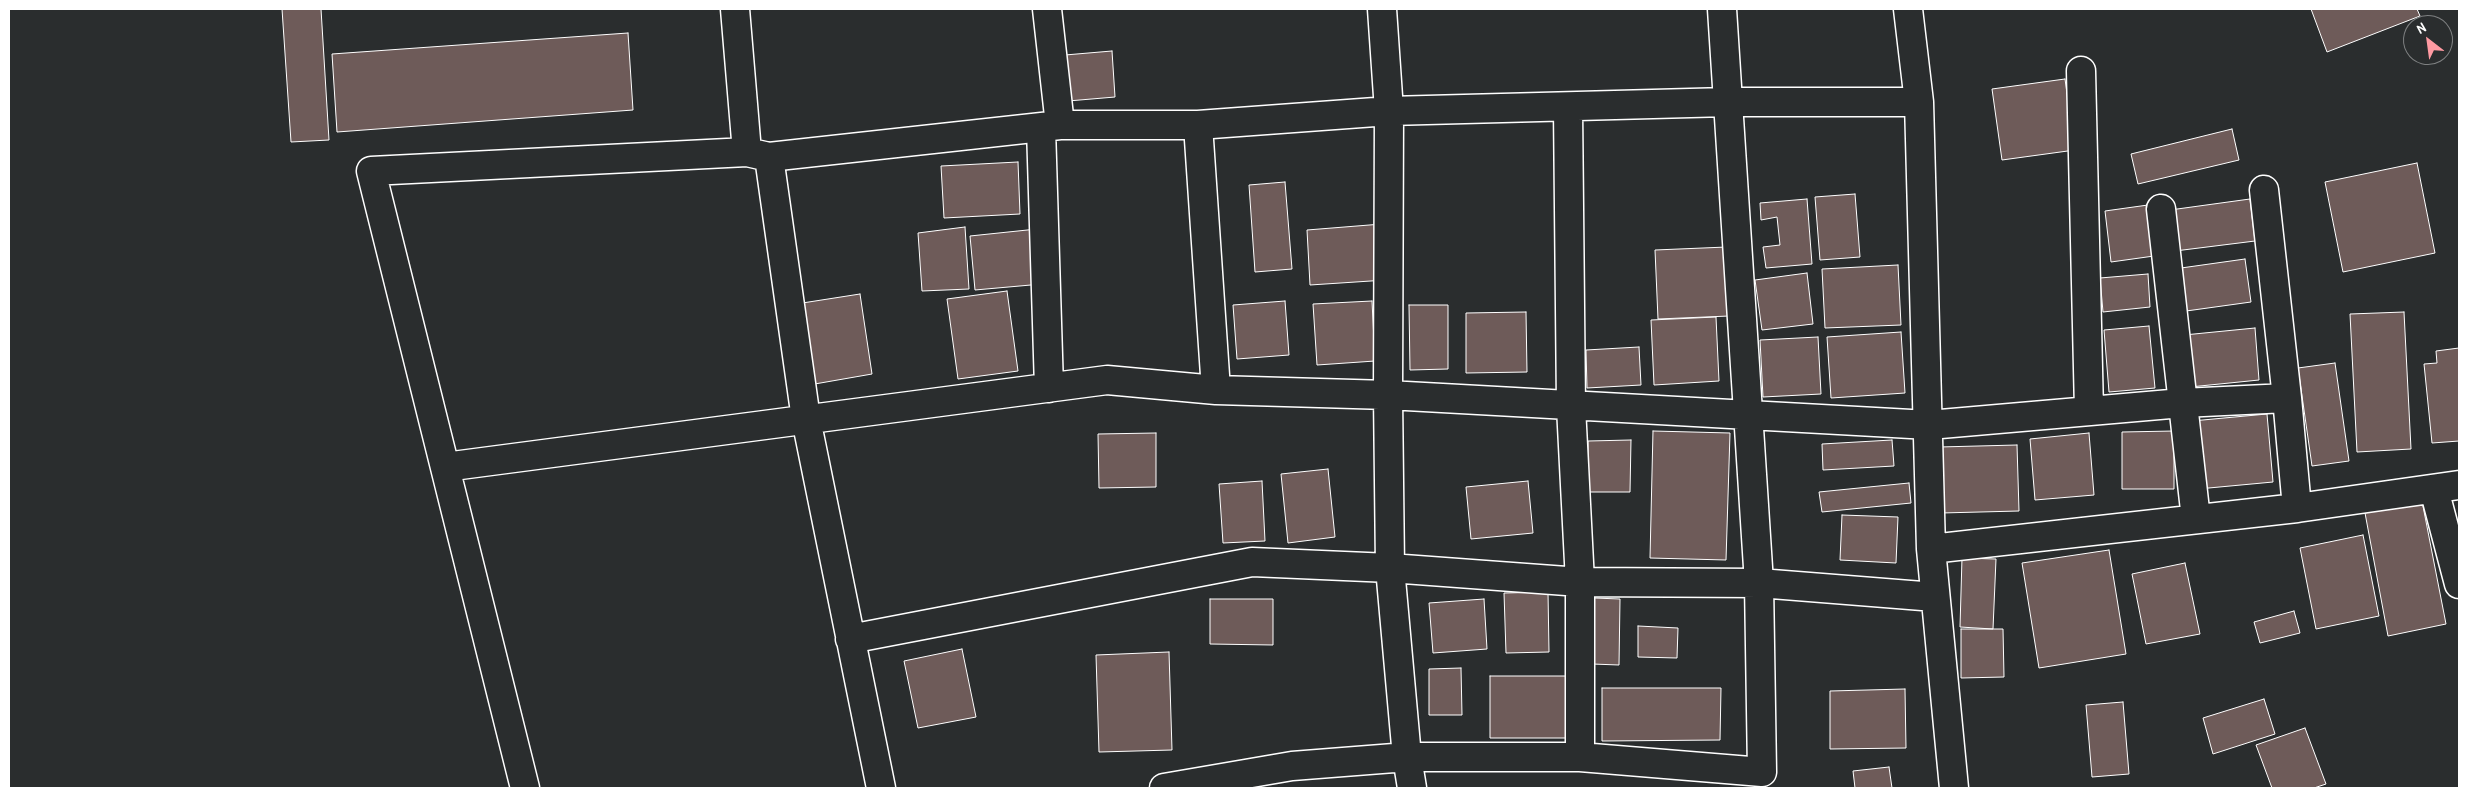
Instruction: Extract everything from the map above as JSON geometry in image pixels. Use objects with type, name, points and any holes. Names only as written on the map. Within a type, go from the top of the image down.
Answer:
[{"type":"street","points":[[735,9],[758,154],[806,419],[881,788]]},
{"type":"street","points":[[1047,9],[1050,126],[1048,388]]},
{"type":"street","points":[[1382,9],[1389,111],[1388,395],[1390,568],[1407,757],[1412,788]]},
{"type":"street","points":[[1164,788],[1292,766],[1407,757],[1580,757],[1762,772],[1759,583],[1722,9]]},
{"type":"street","points":[[1908,9],[1919,102],[1931,549],[1954,788]]},
{"type":"street","points":[[2081,71],[2089,411]]},
{"type":"street","points":[[525,788],[371,172],[758,154],[1050,126],[1198,125],[1389,111],[1568,108],[1728,102],[1919,102]]},
{"type":"street","points":[[1568,108],[1571,407],[1580,582],[1580,757]]},
{"type":"street","points":[[1198,125],[1216,390]]},
{"type":"street","points":[[2264,190],[2297,508]]},
{"type":"street","points":[[2161,209],[2196,519]]},
{"type":"street","points":[[445,467],[1107,380],[1216,390],[1388,395],[1571,407],[1929,425],[2182,403],[2287,398]]},
{"type":"street","points":[[1931,549],[2297,508],[2446,487],[2459,584]]},
{"type":"street","points":[[850,639],[1252,562],[1390,568],[1580,582],[1759,583],[1935,597]]},
{"type":"building","points":[[282,9],[321,9],[329,140],[291,142]]},
{"type":"building","points":[[2311,9],[2417,9],[2420,15],[2403,15],[2403,23],[2327,52]]},
{"type":"building","points":[[628,33],[633,110],[337,132],[332,54]]},
{"type":"building","points":[[1112,51],[1115,97],[1068,101],[1065,55]]},
{"type":"building","points":[[2065,79],[2075,150],[2002,160],[1992,89]]},
{"type":"building","points":[[2232,129],[2239,160],[2138,184],[2131,154]]},
{"type":"building","points":[[1018,162],[1020,214],[944,218],[941,166]]},
{"type":"building","points":[[2417,163],[2435,253],[2343,272],[2325,182]]},
{"type":"building","points":[[1285,182],[1292,269],[1255,272],[1249,185]]},
{"type":"building","points":[[1855,194],[1860,257],[1820,260],[1815,197]]},
{"type":"building","points":[[1807,199],[1812,264],[1766,268],[1763,247],[1780,245],[1777,217],[1761,220],[1760,203]]},
{"type":"building","points":[[2250,199],[2255,241],[2175,251],[2170,210]]},
{"type":"building","points":[[2148,205],[2154,256],[2111,262],[2105,211]]},
{"type":"building","points":[[1382,224],[1386,280],[1310,285],[1307,230]]},
{"type":"building","points":[[965,227],[969,289],[922,291],[918,233]]},
{"type":"building","points":[[1037,229],[1042,284],[975,290],[970,236]]},
{"type":"building","points":[[1727,247],[1729,316],[1658,319],[1655,250]]},
{"type":"building","points":[[2245,259],[2251,302],[2179,312],[2174,269]]},
{"type":"building","points":[[1898,265],[1901,325],[1825,328],[1822,269]]},
{"type":"building","points":[[1807,273],[1813,324],[1762,330],[1755,280]]},
{"type":"building","points":[[2148,274],[2150,307],[2103,312],[2100,278]]},
{"type":"building","points":[[1007,291],[1018,371],[958,379],[947,299]]},
{"type":"building","points":[[860,294],[872,374],[809,385],[796,304]]},
{"type":"building","points":[[1285,301],[1289,355],[1237,359],[1233,305]]},
{"type":"building","points":[[1372,301],[1375,361],[1317,365],[1313,304]]},
{"type":"building","points":[[1409,305],[1448,305],[1448,369],[1410,370]]},
{"type":"building","points":[[1526,312],[1527,372],[1466,373],[1466,313]]},
{"type":"building","points":[[2404,312],[2411,449],[2357,452],[2350,314]]},
{"type":"building","points":[[1716,317],[1719,381],[1654,385],[1651,320]]},
{"type":"building","points":[[2149,326],[2155,388],[2109,392],[2104,330]]},
{"type":"building","points":[[2255,328],[2259,380],[2190,387],[2184,335]]},
{"type":"building","points":[[1901,332],[1905,393],[1831,398],[1827,337]]},
{"type":"building","points":[[1818,337],[1821,394],[1763,397],[1760,340]]},
{"type":"building","points":[[1639,347],[1641,385],[1587,388],[1586,350]]},
{"type":"building","points":[[2459,348],[2459,441],[2432,443],[2424,364],[2437,363],[2436,351]]},
{"type":"building","points":[[2335,363],[2349,461],[2312,466],[2298,368]]},
{"type":"building","points":[[2267,414],[2273,482],[2198,489],[2192,421]]},
{"type":"building","points":[[1653,431],[1730,433],[1726,560],[1650,558]]},
{"type":"building","points":[[2174,431],[2174,489],[2122,489],[2122,432]]},
{"type":"building","points":[[1156,433],[1156,487],[1099,488],[1098,434]]},
{"type":"building","points":[[2089,433],[2094,495],[2035,500],[2030,439]]},
{"type":"building","points":[[1631,440],[1630,492],[1588,492],[1588,441]]},
{"type":"building","points":[[1892,440],[1894,466],[1823,470],[1822,444]]},
{"type":"building","points":[[2017,445],[2019,511],[1941,513],[1939,447]]},
{"type":"building","points":[[1328,469],[1335,537],[1288,543],[1281,474]]},
{"type":"building","points":[[1262,481],[1265,541],[1223,543],[1219,484]]},
{"type":"building","points":[[1528,481],[1533,533],[1471,539],[1466,487]]},
{"type":"building","points":[[1909,483],[1911,503],[1822,512],[1819,492]]},
{"type":"building","points":[[2422,501],[2446,624],[2388,636],[2365,513]]},
{"type":"building","points":[[1842,515],[1898,517],[1896,563],[1840,560]]},
{"type":"building","points":[[2363,535],[2379,616],[2316,629],[2300,548]]},
{"type":"building","points":[[2109,550],[2126,654],[2039,668],[2022,563]]},
{"type":"building","points":[[1962,558],[1996,559],[1993,629],[1960,627]]},
{"type":"building","points":[[2185,563],[2200,634],[2146,644],[2132,574]]},
{"type":"building","points":[[1548,592],[1549,652],[1506,653],[1504,593]]},
{"type":"building","points":[[1594,598],[1620,599],[1619,665],[1592,664]]},
{"type":"building","points":[[1210,599],[1273,599],[1273,645],[1210,644]]},
{"type":"building","points":[[1484,599],[1487,649],[1433,653],[1429,603]]},
{"type":"building","points":[[2294,611],[2300,633],[2260,643],[2254,622]]},
{"type":"building","points":[[1638,626],[1678,628],[1677,658],[1638,657]]},
{"type":"building","points":[[1961,629],[2003,629],[2004,677],[1961,678]]},
{"type":"building","points":[[962,649],[976,717],[918,728],[904,661]]},
{"type":"building","points":[[1169,652],[1172,750],[1099,752],[1096,655]]},
{"type":"building","points":[[1461,668],[1462,715],[1429,715],[1429,669]]},
{"type":"building","points":[[1490,676],[1568,676],[1567,738],[1490,738]]},
{"type":"building","points":[[1602,688],[1721,688],[1720,740],[1602,741]]},
{"type":"building","points":[[1905,689],[1906,748],[1830,749],[1830,691]]},
{"type":"building","points":[[2264,699],[2275,734],[2213,754],[2203,718]]},
{"type":"building","points":[[2123,702],[2129,774],[2092,777],[2086,705]]},
{"type":"building","points":[[2305,728],[2326,784],[2314,788],[2272,788],[2256,745]]},
{"type":"building","points":[[1889,767],[1892,788],[1855,788],[1853,771]]}]
